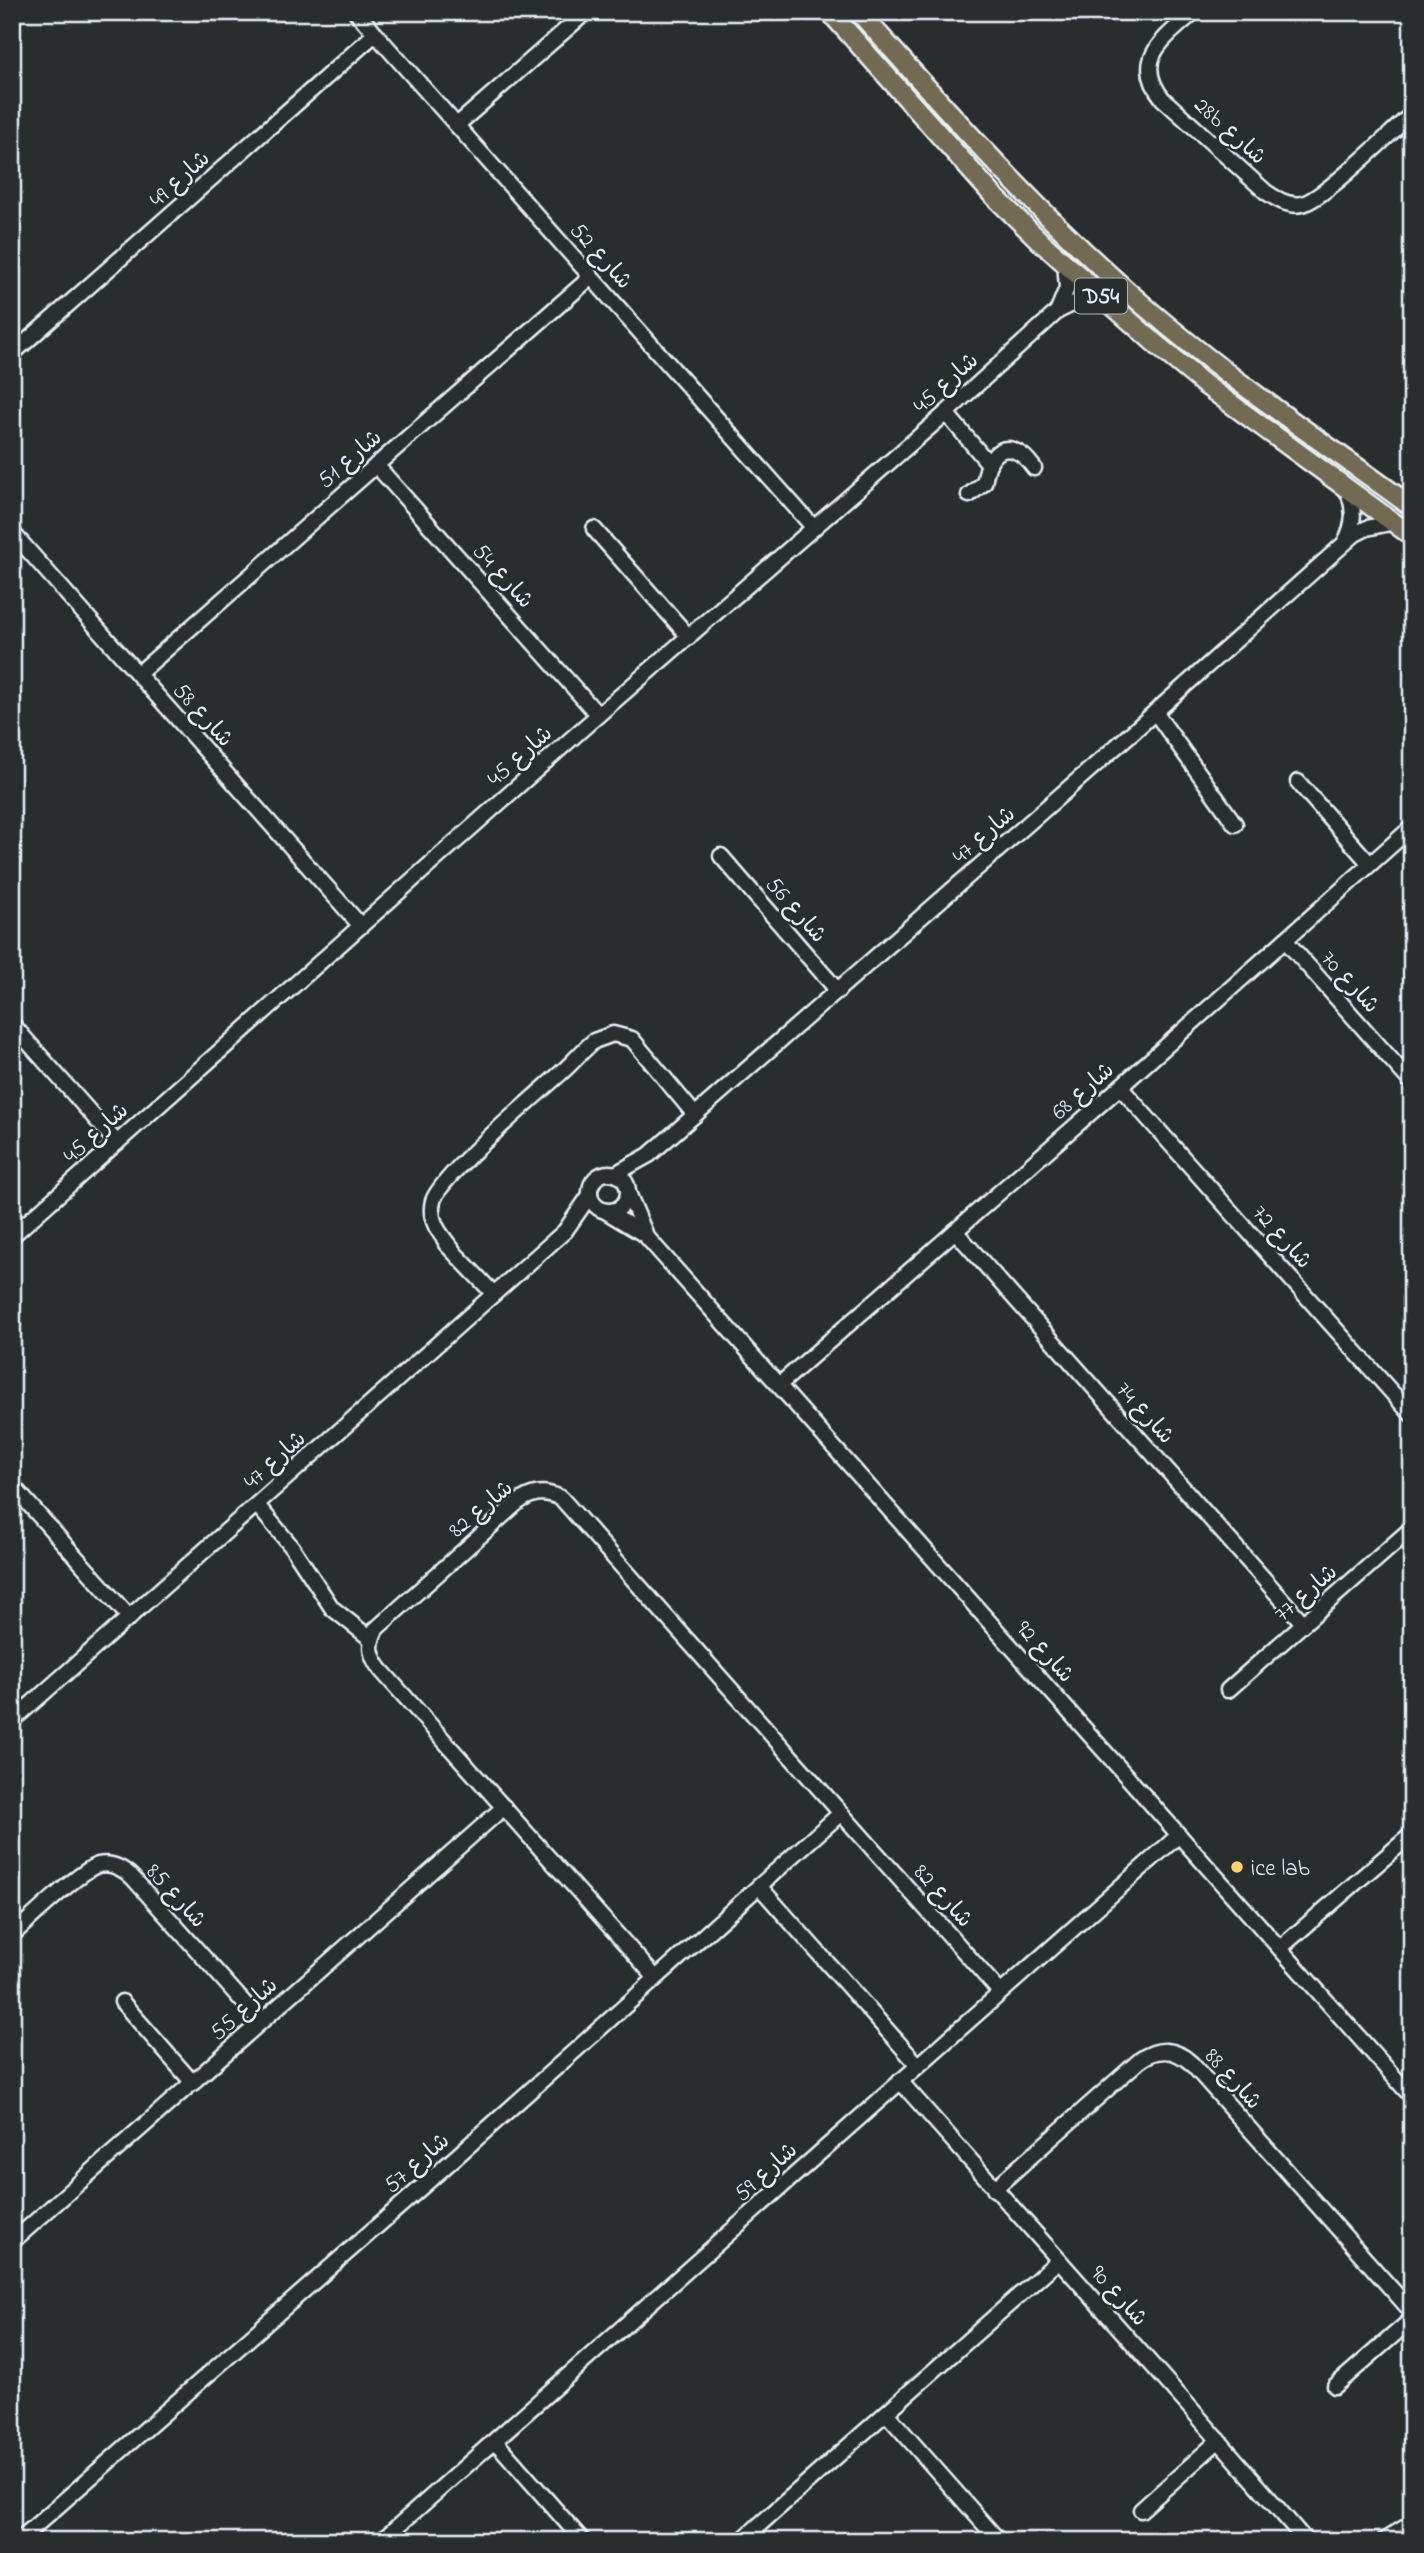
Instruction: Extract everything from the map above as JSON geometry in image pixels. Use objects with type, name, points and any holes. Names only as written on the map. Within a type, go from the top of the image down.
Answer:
[{"type":"main road","name":"D54","points":[[830,12],[1016,218],[1107,301],[1204,384],[1412,536]]},
{"type":"main road","name":"D54","points":[[859,12],[1016,185],[1086,255],[1167,326],[1237,381],[1412,507]]},
{"type":"main road","points":[[944,139],[966,155],[999,188],[1006,190],[1016,185]]},
{"type":"main road","points":[[1016,218],[1022,211],[1029,211],[1086,255]]},
{"type":"street","name":"شارع 52","points":[[356,12],[814,528]]},
{"type":"street","points":[[457,125],[586,12]]},
{"type":"street","name":"28b شارع","points":[[1194,12],[1158,45],[1149,67],[1152,82],[1163,99],[1266,192],[1282,201],[1302,204],[1321,194],[1412,114]]},
{"type":"street","name":"شارع 49","points":[[12,354],[375,34]]},
{"type":"street","points":[[1058,311],[1067,288],[1065,263]]},
{"type":"street","name":"شارع 51","points":[[138,674],[591,277]]},
{"type":"street","name":"شارع 45","points":[[12,1236],[598,715],[946,413],[1058,311],[1081,300],[1107,301]]},
{"type":"street","points":[[946,413],[989,464]]},
{"type":"street","points":[[969,495],[984,483],[989,464],[998,453],[1012,450],[1025,455],[1034,468]]},
{"type":"street","name":"شارع 54","points":[[376,465],[598,715]]},
{"type":"street","points":[[1344,543],[1351,531],[1354,517],[1347,489]]},
{"type":"street","name":"شارع 47","points":[[615,1174],[649,1155],[1344,543],[1367,528],[1394,522]]},
{"type":"street","points":[[594,529],[689,637]]},
{"type":"street","name":"شارع 58","points":[[12,532],[361,926]]},
{"type":"street","points":[[1155,712],[1235,824]]},
{"type":"street","points":[[1298,782],[1370,864]]},
{"type":"street","name":"شارع 68","points":[[779,1385],[1412,827]]},
{"type":"street","name":"شارع 56","points":[[721,856],[838,991]]},
{"type":"street","name":"شارع 70","points":[[1285,940],[1412,1083]]},
{"type":"street","points":[[12,1024],[117,1143]]},
{"type":"street","points":[[494,1294],[452,1249],[435,1226],[433,1201],[441,1185],[470,1156],[576,1060],[598,1045],[617,1043],[629,1047],[655,1069],[695,1115]]},
{"type":"street","name":"شارع 72","points":[[1120,1087],[1412,1415]]},
{"type":"street","name":"شارع 47","points":[[629,1194],[649,1155]]},
{"type":"street","points":[[602,1174],[615,1174],[625,1181],[629,1194],[621,1208],[606,1212],[595,1205],[590,1188],[602,1174]]},
{"type":"street","name":"شارع 92","points":[[629,1194],[645,1235]]},
{"type":"street","name":"شارع 47","points":[[12,1721],[565,1231],[590,1195]]},
{"type":"street","name":"شارع 47","points":[[565,1231],[606,1212]]},
{"type":"street","name":"شارع 92","points":[[606,1212],[645,1235],[1412,2097]]},
{"type":"street","name":"شارع 74","points":[[955,1231],[1303,1623]]},
{"type":"street","points":[[12,1485],[130,1618]]},
{"type":"street","name":"شارع 82","points":[[371,1639],[376,1629],[517,1503],[538,1492],[561,1498],[1000,1992]]},
{"type":"street","points":[[257,1505],[292,1547],[332,1608],[371,1639],[370,1651],[374,1662],[655,1977]]},
{"type":"street","name":"شارع 77","points":[[1228,1690],[1412,1528]]},
{"type":"street","name":"شارع 55","points":[[12,2242],[503,1807]]},
{"type":"street","name":"شارع 57","points":[[18,2541],[447,2165],[841,1813]]},
{"type":"street","points":[[1280,1948],[1412,1834]]},
{"type":"street","name":"شارع 59","points":[[381,2541],[1179,1835]]},
{"type":"street","name":"شارع 85","points":[[12,1935],[90,1868],[108,1864],[118,1867],[133,1878],[261,2022]]},
{"type":"street","points":[[758,1886],[918,2065]]},
{"type":"street","points":[[122,2002],[192,2082]]},
{"type":"street","name":"شارع 88","points":[[994,2189],[1140,2060],[1149,2053],[1172,2050],[1191,2063],[1412,2312]]},
{"type":"street","name":"شارع 90","points":[[900,2081],[1220,2440],[1306,2541]]},
{"type":"street","points":[[741,2541],[1059,2260]]},
{"type":"street","points":[[1335,2386],[1412,2319]]},
{"type":"street","points":[[886,2413],[999,2541]]},
{"type":"street","points":[[1140,2510],[1220,2440]]},
{"type":"street","points":[[495,2441],[583,2541]]},
{"type":"street","points":[[1383,2541],[1412,2523]]},
{"type":"place","name":"ice lab","points":[[1237,1867]]}]
